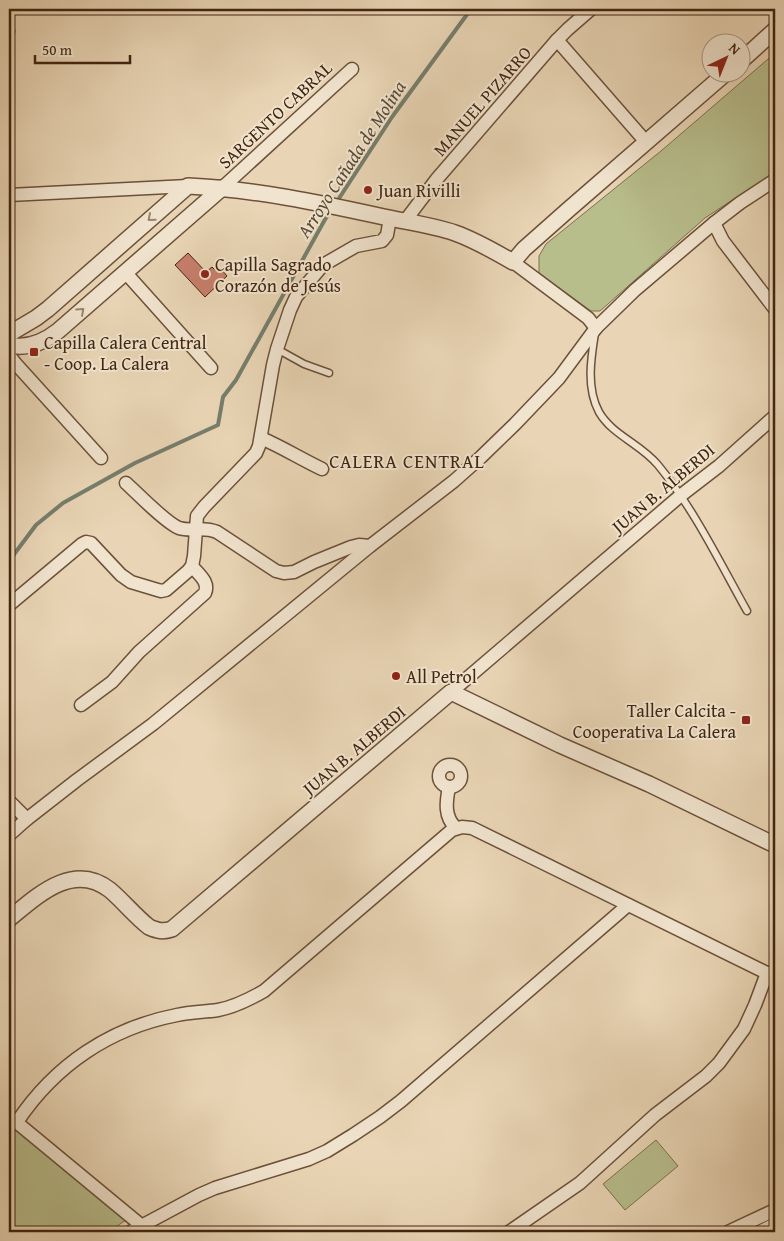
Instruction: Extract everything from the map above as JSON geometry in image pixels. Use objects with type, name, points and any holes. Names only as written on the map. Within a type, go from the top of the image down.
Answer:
[{"type":"street","name":"MANUEL PIZARRO","points":[[277,349],[290,310],[310,279],[323,265],[342,253],[356,246],[382,241],[397,220],[436,180],[557,40],[591,9]]},
{"type":"street","points":[[752,51],[775,30]]},
{"type":"street","points":[[557,40],[646,142]]},
{"type":"street","name":"SARGENTO CABRAL","points":[[222,188],[352,69]]},
{"type":"street","points":[[513,262],[524,249],[560,216],[715,82]]},
{"type":"street","points":[[9,834],[152,724],[370,546],[454,481],[495,444],[559,378],[596,328],[635,290],[714,223],[775,180]]},
{"type":"street","points":[[9,334],[48,309],[188,186]]},
{"type":"street","points":[[9,195],[188,186],[222,188],[314,202],[455,233],[485,246],[513,262],[588,318],[596,328]]},
{"type":"street","points":[[9,345],[36,344],[46,340],[222,188]]},
{"type":"street","points":[[714,223],[723,242],[775,309]]},
{"type":"street","points":[[125,272],[211,368]]},
{"type":"street","points":[[9,605],[86,542],[91,542],[121,575],[131,582],[161,591],[166,590],[188,571],[192,566],[194,556],[197,516],[256,453],[259,446],[277,349]]},
{"type":"street","points":[[9,355],[101,458]]},
{"type":"street","name":"JUAN B. ALBERDI","points":[[9,919],[39,894],[51,887],[74,879],[97,883],[108,889],[149,927],[158,931],[172,929],[680,496],[719,466],[775,416]]},
{"type":"street","points":[[261,438],[299,459],[322,469]]},
{"type":"street","points":[[126,483],[176,526],[195,529],[208,528],[217,532],[276,571],[284,573],[294,572],[351,547],[359,545],[370,546]]},
{"type":"street","points":[[80,705],[112,682],[139,652],[205,593],[208,588],[206,583],[192,566]]},
{"type":"street","points":[[452,692],[560,746],[649,784],[775,845]]},
{"type":"street","points":[[449,786],[447,814],[456,828]]},
{"type":"street","points":[[9,801],[27,819]]},
{"type":"street","points":[[145,1229],[13,1119],[26,1108],[57,1074],[98,1044],[123,1031],[150,1021],[179,1014],[219,1010],[236,1005],[264,991],[452,830],[462,827],[472,828],[771,975],[744,1029],[706,1076],[655,1115],[580,1183],[509,1232]]},
{"type":"street","points":[[130,1232],[145,1229],[200,1195],[215,1188],[309,1159],[353,1135],[401,1100],[628,905]]},
{"type":"street","points":[[728,1232],[775,1210]]},
{"type":"street","points":[[758,1232],[775,1224]]},
{"type":"lane","points":[[9,26],[11,31],[9,44]]},
{"type":"lane","points":[[596,328],[591,359],[591,385],[593,399],[599,412],[617,432],[648,454],[658,464],[694,516],[747,611]]},
{"type":"lane","points":[[277,349],[304,364],[329,373]]},
{"type":"green space","points":[[775,53],[775,172],[705,218],[600,311],[591,311],[539,273],[539,256],[546,244],[661,151],[741,82],[752,82],[752,73]]},
{"type":"green space","points":[[9,1124],[126,1220],[108,1232],[9,1232]]},
{"type":"green space","points":[[656,1140],[678,1166],[625,1210],[603,1184]]},
{"type":"building","name":"Capilla Sagrado Corazón de Jesús","points":[[188,253],[206,272],[212,267],[217,272],[221,269],[227,276],[205,297],[175,265]]},
{"type":"waterway","name":"Arroyo Cañada de Molina","points":[[336,203],[392,117],[471,9]]},
{"type":"waterway","name":"Arroyo Cañada de Molina","points":[[9,561],[36,525],[63,503],[135,463],[218,425],[223,397],[236,380],[330,211]]},
{"type":"place","name":"Juan Rivilli","points":[[368,190]]},
{"type":"place","name":"Capilla Sagrado Corazón de Jesús","points":[[205,274]]},
{"type":"place","name":"Capilla Calera Central - Coop. La Calera","points":[[34,352]]},
{"type":"place","name":"All Petrol","points":[[396,676]]},
{"type":"place","name":"Taller Calcita - Cooperativa La Calera","points":[[746,720]]},
{"type":"district","name":"CALERA CENTRAL","points":[[407,461]]}]
